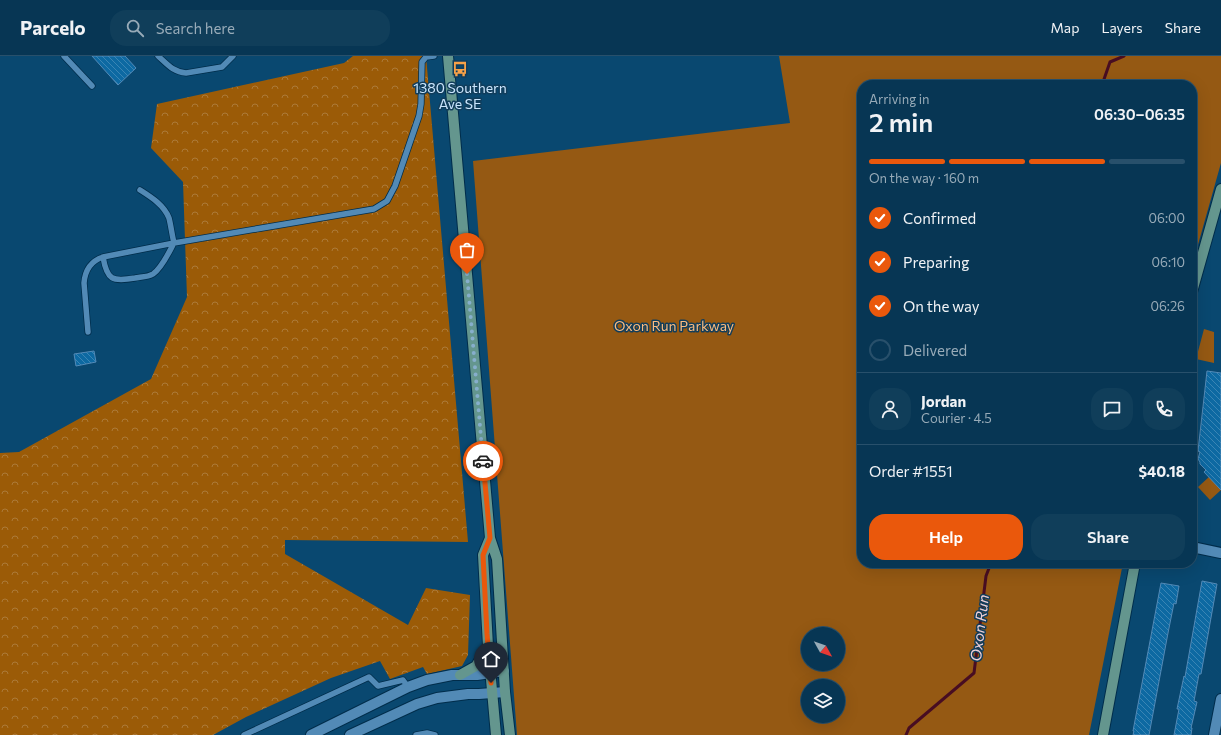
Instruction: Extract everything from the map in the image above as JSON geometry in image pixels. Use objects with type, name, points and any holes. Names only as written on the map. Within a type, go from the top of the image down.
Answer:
[{"type":"main road","points":[[448,56],[490,538],[497,559],[505,692],[510,735]]},
{"type":"main road","points":[[1197,274],[1221,189]]},
{"type":"main road","points":[[490,538],[483,555],[488,646],[496,735]]},
{"type":"main road","points":[[1103,735],[1134,568]]},
{"type":"main road","points":[[460,675],[476,666],[488,646]]},
{"type":"street","points":[[1197,548],[1221,553]]},
{"type":"street","points":[[311,735],[408,687],[427,680],[504,671]]},
{"type":"street","points":[[350,735],[417,704],[437,698],[468,694],[505,692]]},
{"type":"street","points":[[1214,735],[1221,699]]},
{"type":"lane","points":[[64,56],[92,86]]},
{"type":"lane","points":[[158,56],[172,70],[186,73],[222,67],[233,56]]},
{"type":"lane","points":[[88,332],[84,290],[85,276],[88,269],[97,259],[174,243],[374,209],[387,201],[395,186],[419,116],[422,104],[422,62],[426,57],[434,56]]},
{"type":"lane","points":[[103,257],[105,270],[113,279],[120,280],[152,274],[157,270],[167,256],[174,243],[168,217],[165,211],[155,201],[140,190]]},
{"type":"lane","points":[[244,735],[369,677],[378,686],[403,680],[408,687]]},
{"type":"lane","points":[[416,735],[427,733],[434,735]]},
{"type":"green space","points":[[353,56],[426,56],[468,542],[285,540],[285,554],[408,625],[426,588],[470,595],[468,655],[462,666],[427,674],[423,667],[390,679],[380,661],[331,678],[246,717],[213,735],[0,735],[0,453],[19,452],[151,379],[187,297],[183,182],[151,148],[157,104],[344,63]]},
{"type":"green space","name":"Oxon Run Parkway","points":[[779,56],[1221,56],[1221,163],[1197,248],[1197,80],[857,80],[857,568],[1122,568],[1089,735],[517,735],[473,161],[790,123]]},
{"type":"green space","points":[[1204,329],[1214,332],[1214,363],[1197,359]]},
{"type":"green space","points":[[1209,477],[1221,490],[1210,500],[1198,487]]},
{"type":"building","points":[[92,56],[125,56],[136,68],[118,85]]},
{"type":"building","points":[[94,351],[96,362],[76,366],[74,354]]},
{"type":"building","points":[[1207,371],[1221,373],[1221,490],[1204,472],[1206,470],[1200,464],[1198,459],[1200,452],[1198,451]]},
{"type":"building","points":[[1202,581],[1217,584],[1201,674],[1199,674],[1194,701],[1197,702],[1191,728],[1191,735],[1174,735],[1179,709],[1177,709],[1184,676],[1185,677]]},
{"type":"building","points":[[1161,583],[1179,586],[1176,604],[1174,603],[1149,735],[1133,735],[1133,731]]},
{"type":"waterway","name":"Oxon Run","points":[[1104,80],[1110,62],[1124,56]]},
{"type":"waterway","name":"Oxon Run","points":[[906,735],[909,728],[974,673],[986,576],[989,568]]},
{"type":"way so far","points":[[467,274],[483,461]]},
{"type":"place","name":"1380 Southern Ave SE","points":[[460,69]]},
{"type":"route","points":[[483,461],[490,538],[483,555],[491,683]]}]
